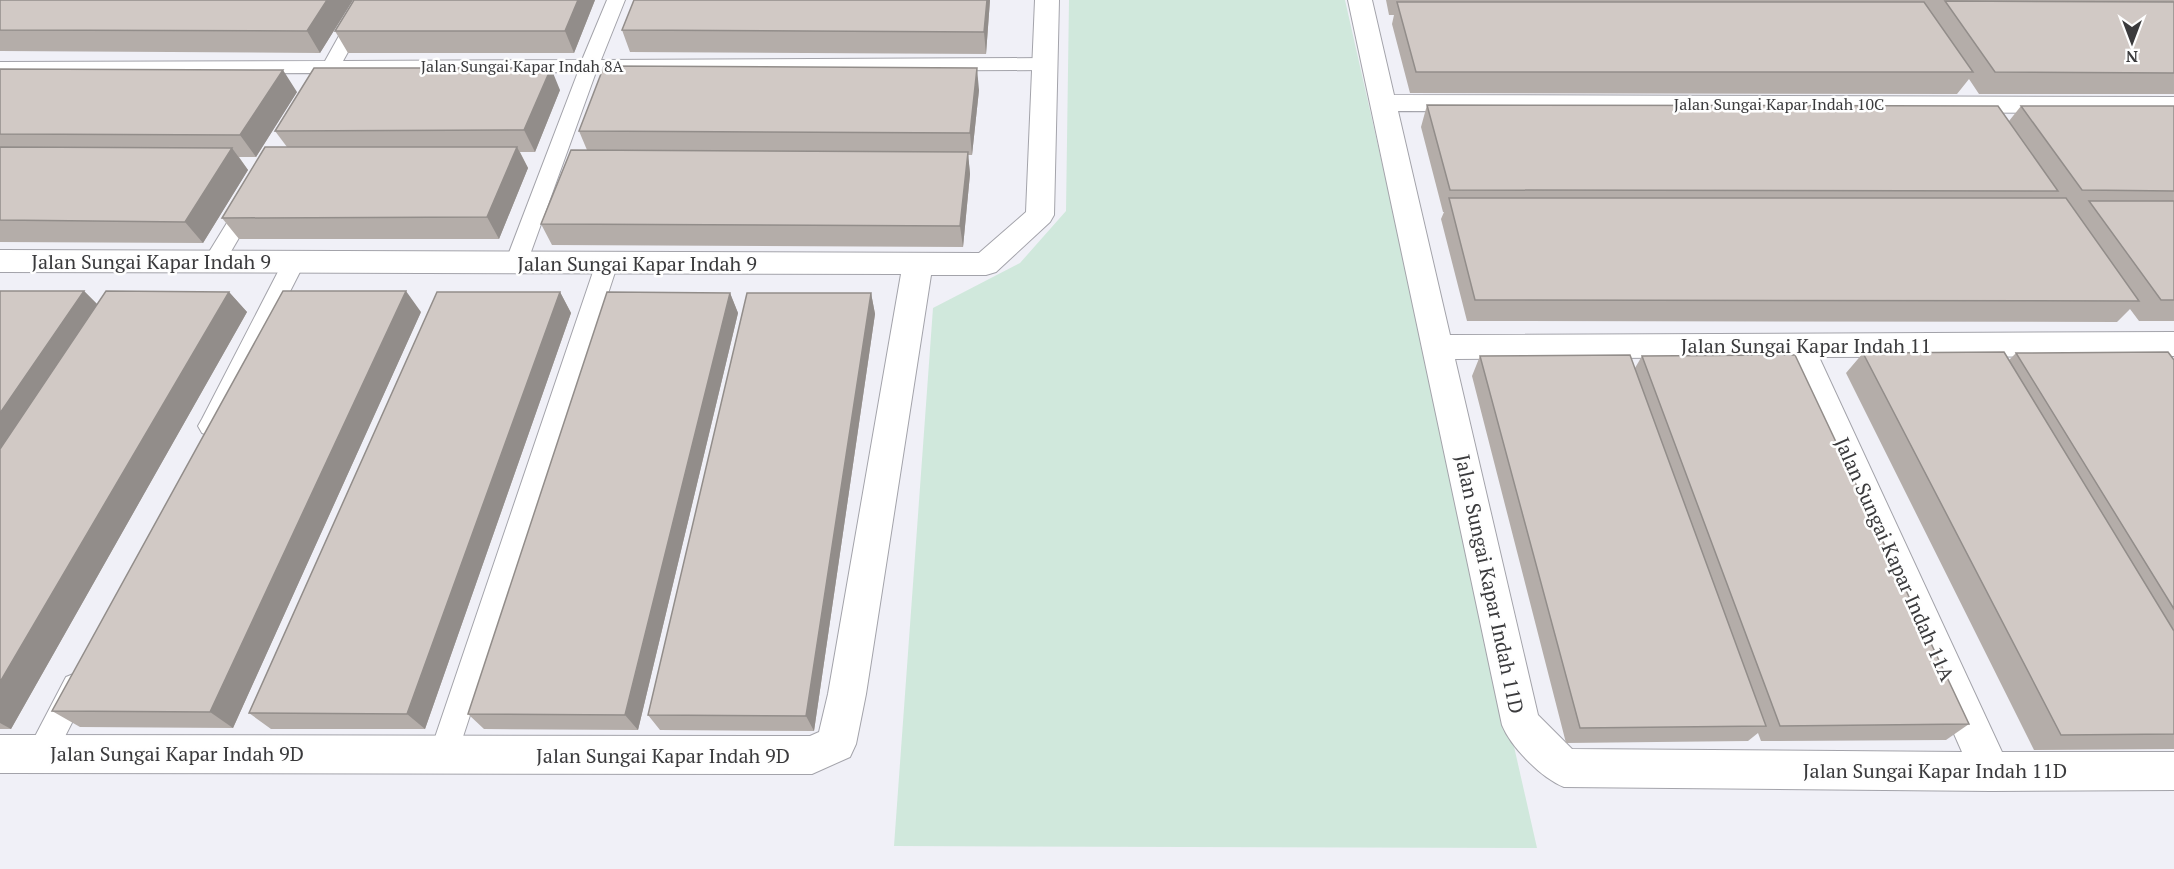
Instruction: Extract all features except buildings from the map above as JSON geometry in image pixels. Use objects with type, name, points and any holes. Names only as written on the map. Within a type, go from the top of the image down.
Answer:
[{"type":"street","name":"Jalan Sungai Kapar Indah 9","points":[[0,261],[986,264],[1040,215],[1047,0]]},
{"type":"street","name":"Jalan Sungai Kapar Indah 11D","points":[[1360,0],[1521,725],[1564,768],[1991,772],[2174,771]]},
{"type":"street","name":"Jalan Sungai Kapar Indah 10C","points":[[1383,103],[2174,105]]},
{"type":"street","name":"Jalan Sungai Kapar Indah 9D","points":[[0,754],[812,755],[836,744],[847,694],[918,264]]},
{"type":"street","name":"Jalan Sungai Kapar Indah 11","points":[[1437,347],[1798,345],[2170,350]]},
{"type":"street","name":"Jalan Sungai Kapar Indah 11A","points":[[1798,345],[1991,772]]},
{"type":"lane","points":[[315,95],[368,0]]},
{"type":"lane","points":[[516,263],[616,0]]},
{"type":"lane","name":"Jalan Sungai Kapar Indah 8A","points":[[0,68],[1045,64]]},
{"type":"lane","points":[[214,262],[257,190]]},
{"type":"lane","points":[[197,450],[294,262]]},
{"type":"lane","points":[[444,755],[607,263]]},
{"type":"lane","points":[[41,754],[84,670]]},
{"type":"green space","points":[[1069,0],[1345,0],[1537,848],[894,846],[933,308],[1020,263],[1066,211]]}]
